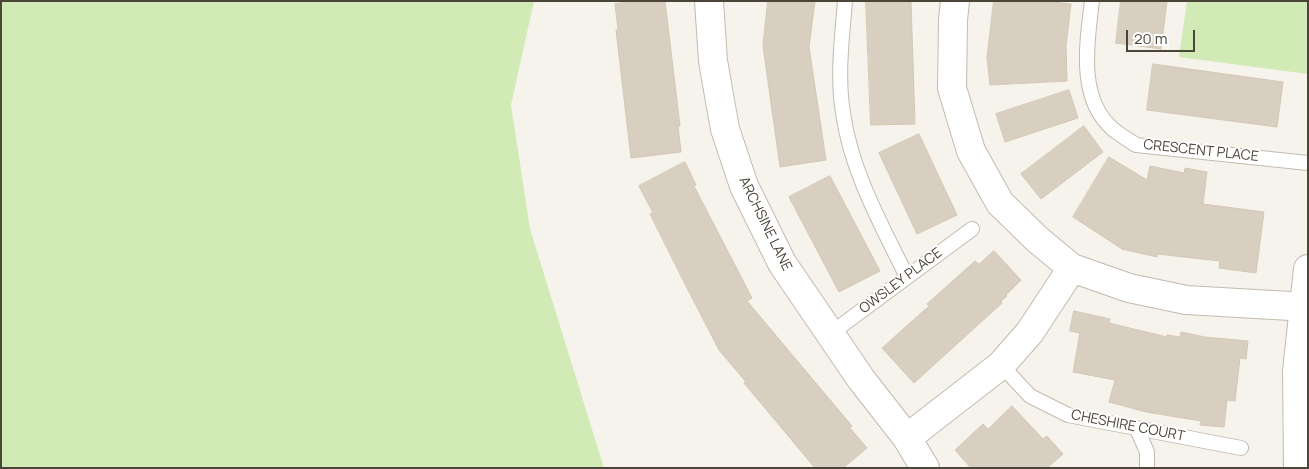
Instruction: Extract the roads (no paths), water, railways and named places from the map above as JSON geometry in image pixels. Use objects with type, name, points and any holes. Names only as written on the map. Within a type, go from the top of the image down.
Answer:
[{"type":"street","name":"ARCHSINE LANE","points":[[708,1],[712,61],[725,129],[744,186],[782,263],[861,380],[907,438],[925,468]]},
{"type":"street","points":[[955,1],[952,88],[971,151],[1000,203],[1038,240],[1072,268],[1129,288],[1186,300],[1306,307]]},
{"type":"street","points":[[907,438],[1001,365],[1030,332],[1072,268]]},
{"type":"street","points":[[1298,468],[1297,371],[1306,307],[1308,268]]},
{"type":"lane","points":[[845,1],[840,60],[843,112],[853,157],[870,199],[907,277]]},
{"type":"lane","name":"CRESCENT PLACE","points":[[1092,1],[1086,56],[1089,85],[1097,110],[1112,129],[1136,145],[1308,163]]},
{"type":"lane","name":"OWSLEY PLACE","points":[[830,334],[972,229]]},
{"type":"lane","name":"CHESHIRE COURT","points":[[1001,365],[1030,396],[1068,415],[1241,448]]},
{"type":"lane","points":[[1137,429],[1147,452],[1147,468]]}]
